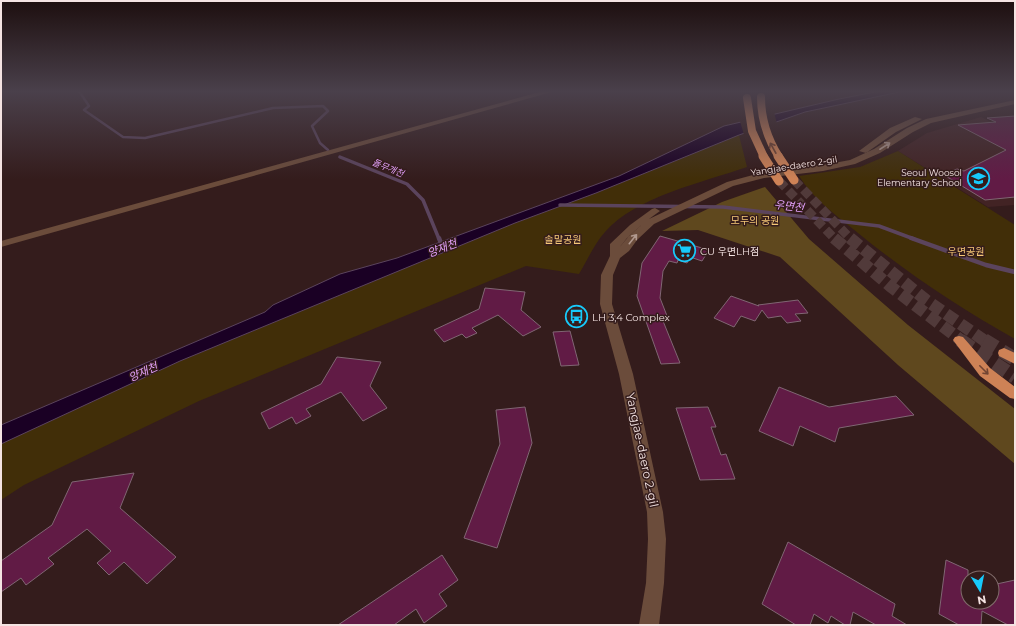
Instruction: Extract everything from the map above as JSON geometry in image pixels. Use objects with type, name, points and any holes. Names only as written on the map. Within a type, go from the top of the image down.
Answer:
[{"type":"highway","points":[[749,120],[754,138],[766,162],[779,181]]},
{"type":"highway","points":[[762,120],[765,132],[782,163],[794,180]]},
{"type":"highway","points":[[959,340],[985,372],[1015,394]]},
{"type":"street","points":[[1,244],[447,120]]},
{"type":"street","name":"Yangjae-daero 2-gil","points":[[649,625],[655,583],[657,539],[655,512],[626,374],[606,304],[607,275],[615,256],[614,246],[624,233],[639,220],[723,180],[754,171],[829,162],[848,157],[866,149],[893,130],[913,120]]},
{"type":"street","name":"Yangjae-daero 2-gil","points":[[615,256],[625,250],[632,238],[651,222],[740,180],[779,172],[823,168],[852,162],[877,151],[910,130],[933,120]]},
{"type":"shaded area","name":"Seoul Woosol Elementary School","points":[[970,120],[987,120],[1015,134],[1015,205],[988,207],[898,151],[927,133]]},
{"type":"green space","name":"솔말공원","points":[[739,135],[747,167],[671,192],[634,209],[618,220],[605,232],[594,247],[579,274],[526,266],[199,401],[24,485],[1,500],[1,444],[180,361],[515,223],[596,193]]},
{"type":"green space","name":"우면공원","points":[[898,151],[1015,225],[1015,339],[974,315],[895,262],[826,207],[811,192],[799,176],[860,167]]},
{"type":"green space","name":"모두의 공원","points":[[765,187],[809,239],[908,325],[1015,409],[1015,464],[898,365],[780,257],[698,230],[662,231],[722,202]]},
{"type":"water","name":"양재천","points":[[749,120],[781,120],[739,135],[596,193],[515,223],[180,361],[1,444],[1,425],[265,312],[273,305],[340,274],[397,258],[619,176],[724,126]]},
{"type":"pier","points":[[776,120],[777,124],[744,135],[740,121]]},
{"type":"building","points":[[992,120],[1015,120],[1015,197],[985,200],[944,175],[957,169],[964,171],[1006,150],[958,125],[996,122]]},
{"type":"building","points":[[660,236],[709,250],[702,261],[690,257],[687,263],[678,260],[677,263],[669,261],[663,271],[660,298],[669,321],[663,321],[680,363],[661,364],[637,296],[642,263]]},
{"type":"building","points":[[485,288],[525,292],[521,310],[541,327],[523,336],[498,315],[472,328],[477,333],[466,338],[462,334],[444,342],[434,330],[479,309]]},
{"type":"building","points":[[731,296],[759,306],[758,305],[798,300],[808,313],[795,314],[801,321],[787,323],[781,316],[768,318],[762,310],[755,321],[741,316],[734,327],[714,318]]},
{"type":"building","points":[[570,331],[579,365],[561,366],[553,332]]},
{"type":"building","points":[[337,357],[381,362],[370,386],[387,408],[363,421],[341,392],[306,409],[311,416],[296,424],[292,417],[269,429],[261,413],[321,384]]},
{"type":"building","points":[[779,387],[829,407],[896,396],[914,415],[839,428],[835,442],[800,426],[793,446],[759,431]]},
{"type":"building","points":[[525,407],[532,443],[497,548],[464,538],[500,444],[496,410]]},
{"type":"building","points":[[708,407],[716,427],[711,427],[721,455],[726,454],[735,479],[700,480],[676,408]]},
{"type":"building","points":[[134,473],[120,508],[176,557],[147,584],[124,562],[109,575],[97,563],[111,551],[87,529],[48,558],[54,564],[26,585],[21,578],[1,592],[1,561],[52,525],[72,482]]},
{"type":"building","points":[[788,542],[895,604],[892,616],[907,625],[876,625],[853,612],[850,625],[845,625],[831,616],[828,623],[814,614],[810,625],[796,625],[762,604]]},
{"type":"building","points":[[442,555],[458,580],[439,594],[447,606],[424,623],[416,609],[394,625],[338,625]]},
{"type":"building","points":[[946,560],[968,570],[960,570],[960,610],[1000,610],[1000,583],[1015,580],[1015,625],[1008,625],[982,611],[981,625],[959,625],[939,614]]},
{"type":"waterway","name":"돌무개천","points":[[99,120],[123,137],[145,138],[221,120]]},
{"type":"waterway","name":"돌무개천","points":[[318,120],[312,126],[320,143],[328,150]]},
{"type":"waterway","name":"돌무개천","points":[[340,157],[407,184],[423,200],[439,239]]},
{"type":"waterway","name":"우면천","points":[[560,205],[723,207],[879,226],[914,239]]},
{"type":"waterway","name":"돌무개천","points":[[439,238],[442,246]]},
{"type":"waterway","name":"우면천","points":[[911,238],[986,265],[1015,272]]},
{"type":"tunnel","points":[[794,180],[850,238]]},
{"type":"tunnel","points":[[779,181],[834,238]]},
{"type":"tunnel","points":[[834,238],[890,286],[962,341]]},
{"type":"tunnel","points":[[850,238],[926,300],[985,341]]},
{"type":"tunnel","points":[[960,340],[1015,377]]},
{"type":"tunnel","points":[[984,340],[1015,359]]},
{"type":"place","name":"Seoul Woosol Elementary School","points":[[978,178]]},
{"type":"place","name":"CU 우면LH점","points":[[685,251]]},
{"type":"place","name":"LH 3,4 Complex","points":[[577,317]]}]
